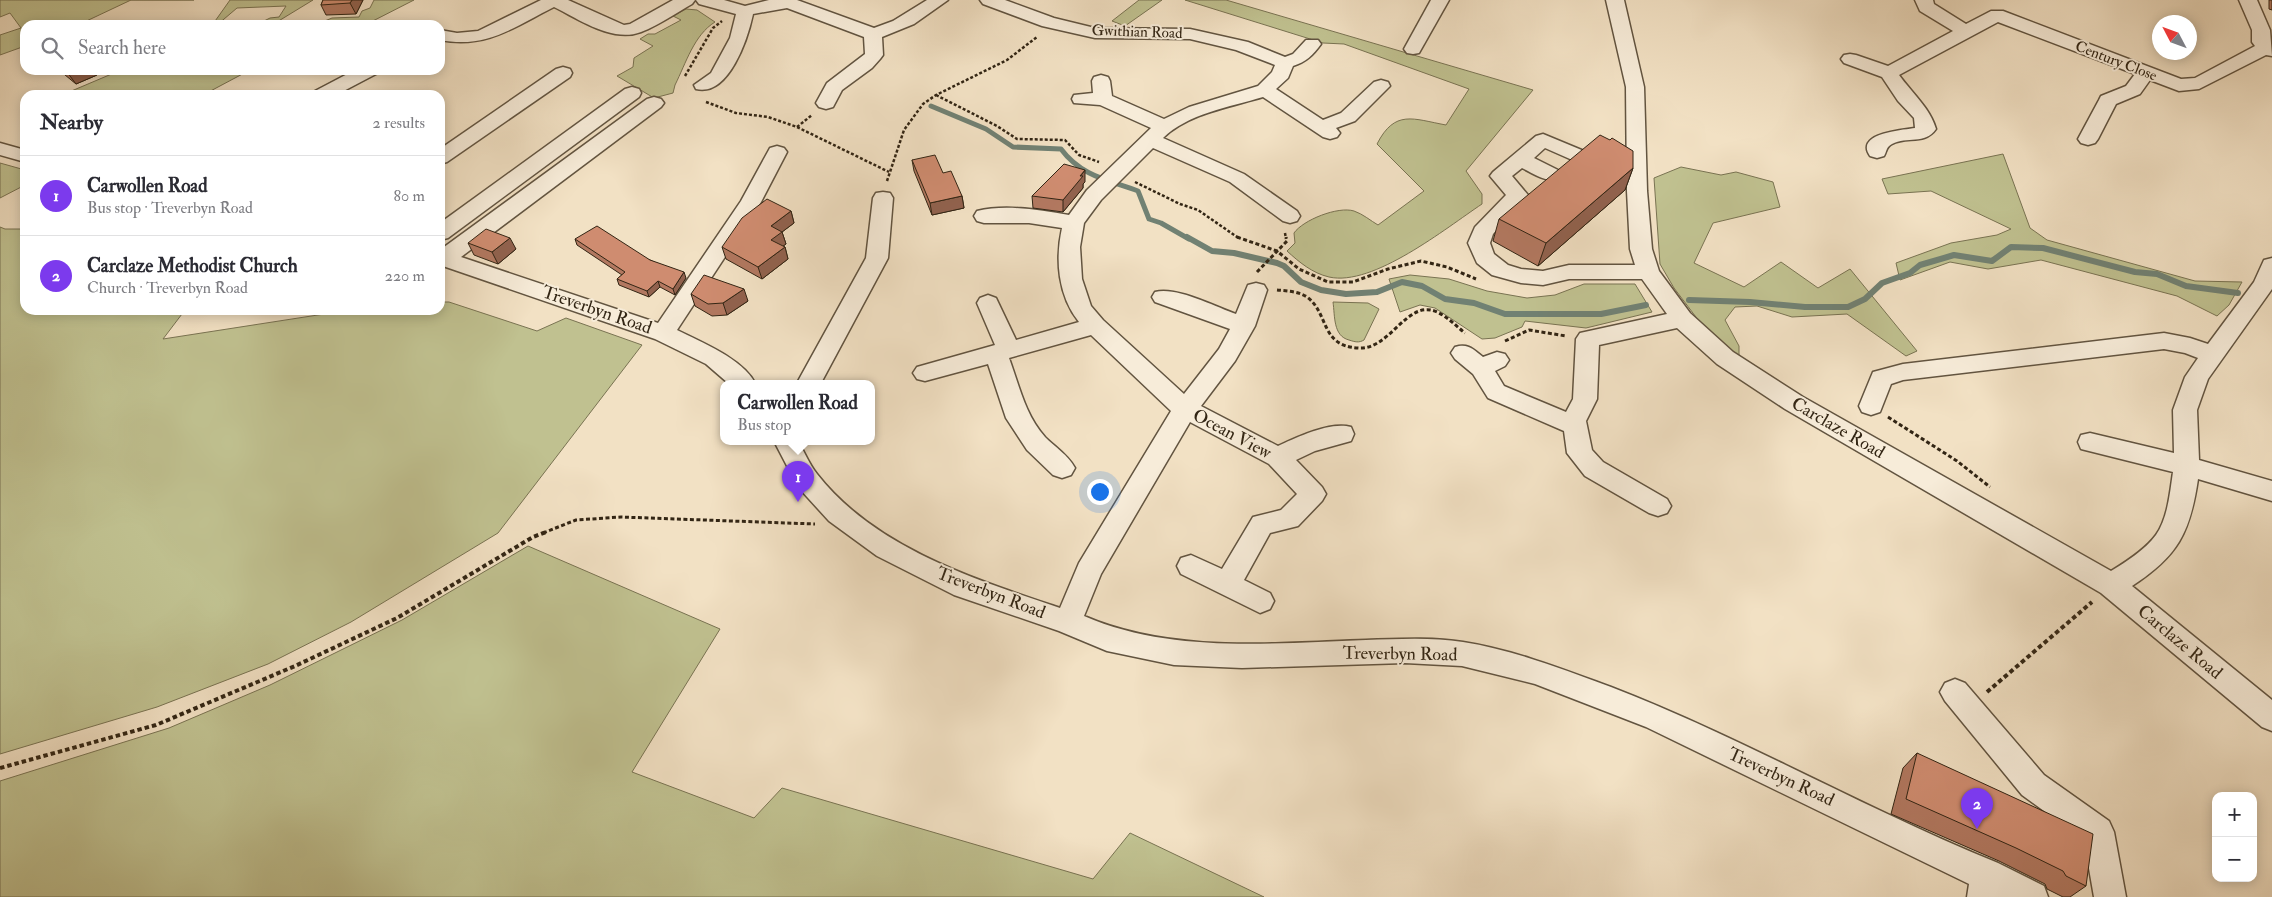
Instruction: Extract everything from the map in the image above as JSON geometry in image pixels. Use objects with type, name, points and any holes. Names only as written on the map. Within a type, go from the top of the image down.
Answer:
[{"type":"street","points":[[445,37],[457,38],[482,36],[554,0],[611,27],[631,30],[685,0]]},
{"type":"street","points":[[705,0],[745,11],[778,3],[788,3],[873,34],[885,32],[902,25],[939,0]]},
{"type":"street","name":"Gwithian Road","points":[[989,0],[1048,22],[1095,33],[1190,34],[1242,46],[1285,63]]},
{"type":"street","points":[[1413,49],[1440,0]]},
{"type":"street","name":"Carclaze Road","points":[[1615,0],[1635,87],[1637,192],[1641,249],[1648,272],[1682,319],[1725,358],[1794,403],[2112,585],[2272,718]]},
{"type":"street","points":[[1924,0],[1926,7],[1965,31]]},
{"type":"street","name":"Century Close","points":[[1889,73],[1997,15],[2179,85],[2199,83],[2268,49],[2261,42],[2261,30],[2248,0]]},
{"type":"street","points":[[703,85],[718,76],[739,38],[745,11]]},
{"type":"street","points":[[826,103],[834,88],[866,64],[874,55],[873,34]]},
{"type":"street","points":[[984,216],[1011,213],[1074,223],[1108,180],[1164,126],[1196,111],[1265,90],[1281,74],[1285,63],[1300,58],[1312,44]]},
{"type":"street","points":[[1850,59],[1889,73],[1905,97],[1922,117],[1926,129],[1921,133],[1888,138],[1877,146],[1877,152]]},
{"type":"street","points":[[2088,139],[2108,100],[2133,90],[2146,72]]},
{"type":"street","points":[[445,155],[563,74]]},
{"type":"street","points":[[331,90],[360,75]]},
{"type":"street","points":[[1265,90],[1326,130],[1348,118],[1381,86]]},
{"type":"street","points":[[1081,99],[1102,90],[1164,126]]},
{"type":"street","points":[[445,229],[632,94]]},
{"type":"street","points":[[445,257],[654,103]]},
{"type":"street","points":[[1150,140],[1237,178],[1290,216]]},
{"type":"street","points":[[1577,155],[1544,140],[1500,176],[1518,195],[1483,232],[1479,243],[1484,258],[1500,270],[1521,276],[1543,278],[1569,272],[1648,272]]},
{"type":"street","points":[[0,149],[20,155]]},
{"type":"street","points":[[663,333],[751,202],[777,152]]},
{"type":"street","points":[[1520,159],[1554,175]]},
{"type":"street","points":[[812,380],[876,258],[883,198]]},
{"type":"street","name":"Ocean View","points":[[1074,223],[1069,248],[1071,278],[1081,308],[1095,326],[1185,409],[1278,457],[1312,494],[1289,519],[1262,524],[1228,584]]},
{"type":"street","name":"Treverbyn Road","points":[[445,259],[663,333],[714,358],[740,380]]},
{"type":"street","points":[[2112,585],[2141,566],[2167,541],[2181,505],[2187,466],[2185,410],[2197,376],[2264,284],[2272,265]]},
{"type":"street","points":[[1068,622],[1090,571],[1185,409],[1227,356],[1244,326],[1257,280]]},
{"type":"street","points":[[1176,294],[1244,326]]},
{"type":"street","points":[[988,303],[1018,418],[1036,443],[1062,468]]},
{"type":"street","points":[[1658,506],[1594,469],[1580,453],[1574,421],[1585,398],[1588,340],[1682,319]]},
{"type":"street","points":[[925,373],[1095,326]]},
{"type":"street","points":[[1871,406],[1881,378],[1903,372],[2164,341],[2190,346],[2212,355]]},
{"type":"street","points":[[1482,352],[1496,392],[1575,426]]},
{"type":"street","points":[[1278,457],[1308,443],[1342,434]]},
{"type":"street","points":[[2090,442],[2187,466],[2272,491]]},
{"type":"street","name":"Treverbyn Road","points":[[788,445],[808,480],[838,514],[886,548],[964,587],[1068,622],[1107,639],[1174,653],[1242,656],[1405,651],[1462,654],[1537,672],[1656,718],[1985,886],[2032,897]]},
{"type":"street","points":[[1191,566],[1260,601]]},
{"type":"street","points":[[1962,700],[2033,785],[2098,832],[2110,897]]},
{"type":"path","points":[[883,198],[889,172],[904,130],[923,104],[1007,60],[1039,35],[1048,22]]},
{"type":"path","points":[[797,127],[889,172]]},
{"type":"path","points":[[1277,251],[1257,280],[1307,297],[1317,307],[1324,329],[1330,338],[1342,344],[1360,348],[1374,348],[1409,317],[1422,311],[1434,311],[1482,352],[1529,330],[1588,340]]},
{"type":"path","points":[[1871,406],[1957,461],[1995,490]]},
{"type":"path","points":[[0,768],[156,725],[286,670],[397,618],[533,537],[576,520],[621,517],[854,525]]},
{"type":"path","points":[[1962,700],[2112,585]]},
{"type":"green space","points":[[0,0],[131,0],[89,20],[20,20],[20,27],[10,13],[0,17]]},
{"type":"green space","points":[[230,0],[313,0],[280,20],[266,20],[279,17],[286,6],[237,8],[223,20],[216,20]]},
{"type":"green space","points":[[374,0],[414,0],[375,20],[327,20],[332,18],[359,17],[362,11],[370,8]]},
{"type":"green space","points":[[1139,0],[1162,0],[1125,26],[1112,21]]},
{"type":"green space","points":[[1185,0],[1226,0],[1533,90],[1466,171],[1482,194],[1482,204],[1409,253],[1387,265],[1366,273],[1347,278],[1329,277],[1306,267],[1287,251],[1295,243],[1294,233],[1305,223],[1330,212],[1347,210],[1357,212],[1378,225],[1424,191],[1377,144],[1391,125],[1398,121],[1414,119],[1446,125],[1469,89],[1344,44],[1323,43]]},
{"type":"green space","points":[[686,9],[697,10],[715,22],[701,34],[696,42],[673,93],[654,98],[617,76],[633,67],[634,58],[653,46],[640,39],[648,34],[655,34],[681,20],[673,16]]},
{"type":"green space","points":[[20,28],[20,48],[0,55],[0,35]]},
{"type":"green space","points":[[109,75],[241,75],[212,90],[74,90]]},
{"type":"green space","points":[[2003,154],[2030,228],[2047,240],[2195,281],[2242,282],[2229,305],[2217,316],[2177,296],[2041,260],[1988,269],[1950,262],[1900,280],[1896,263],[1951,243],[1997,235],[2011,229],[1931,191],[1888,194],[1882,179]]},
{"type":"green space","points":[[0,163],[20,169],[20,188],[0,198]]},
{"type":"green space","points":[[1681,167],[1721,175],[1736,172],[1773,182],[1780,207],[1713,223],[1694,263],[1744,287],[1781,262],[1818,288],[1850,269],[1917,351],[1906,356],[1847,314],[1792,317],[1757,306],[1735,307],[1725,320],[1739,346],[1739,358],[1702,325],[1674,288],[1660,264],[1654,178]]},
{"type":"green space","points":[[0,227],[20,229],[20,315],[181,315],[163,339],[318,315],[445,315],[445,302],[449,302],[537,331],[566,318],[642,345],[498,533],[351,622],[268,664],[157,707],[0,754]]},
{"type":"green space","points":[[1410,275],[1449,279],[1487,291],[1527,298],[1555,295],[1584,284],[1635,284],[1652,312],[1586,328],[1525,321],[1522,327],[1495,338],[1482,339],[1435,308],[1420,305],[1400,312],[1389,279]]},
{"type":"green space","points":[[1333,302],[1368,303],[1379,309],[1364,340],[1359,342],[1353,341],[1344,338],[1340,334],[1337,330]]},
{"type":"green space","points":[[528,546],[720,629],[632,772],[754,818],[782,788],[1093,879],[1130,833],[1264,897],[0,897],[0,781],[169,728],[270,685],[402,620]]},
{"type":"building","points":[[323,0],[352,0],[350,3],[321,5]]},
{"type":"building","points":[[1600,135],[1610,140],[1612,138],[1633,151],[1633,168],[1546,243],[1499,219]]},
{"type":"building","points":[[935,155],[943,173],[951,171],[962,196],[930,203],[912,160]]},
{"type":"building","points":[[1064,164],[1085,170],[1080,176],[1083,176],[1063,200],[1032,196]]},
{"type":"building","points":[[767,199],[791,211],[771,226],[782,232],[771,240],[785,247],[758,267],[722,247],[742,218]]},
{"type":"building","points":[[597,226],[650,260],[684,272],[673,289],[658,281],[647,291],[617,279],[625,272],[575,239]]},
{"type":"building","points":[[486,229],[510,238],[492,252],[468,243]]},
{"type":"building","points":[[704,275],[744,289],[723,303],[708,304],[691,294]]},
{"type":"building","points":[[1917,753],[2093,834],[2086,886],[2066,876],[2063,871],[2016,848],[1906,799]]},
{"type":"waterway","points":[[931,106],[986,129],[1013,147],[1061,149],[1086,171],[1138,191],[1149,219],[1161,223],[1189,239]]},
{"type":"waterway","points":[[1187,237],[1212,251],[1234,253],[1277,263],[1284,266],[1301,282],[1321,290],[1346,294],[1377,292],[1402,282],[1422,286],[1445,299],[1474,303],[1505,314],[1601,314],[1646,305]]},
{"type":"waterway","points":[[1689,300],[1750,302],[1805,307],[1848,307],[1865,299],[1882,283],[1910,273],[1920,265],[1954,255],[1992,261],[2011,247],[2043,248],[2135,272],[2157,274],[2186,286],[2238,293]]},
{"type":"place","name":"Carwollen Road","points":[[798,502]]},
{"type":"place","name":"Carclaze Methodist Church","points":[[1977,829]]}]
